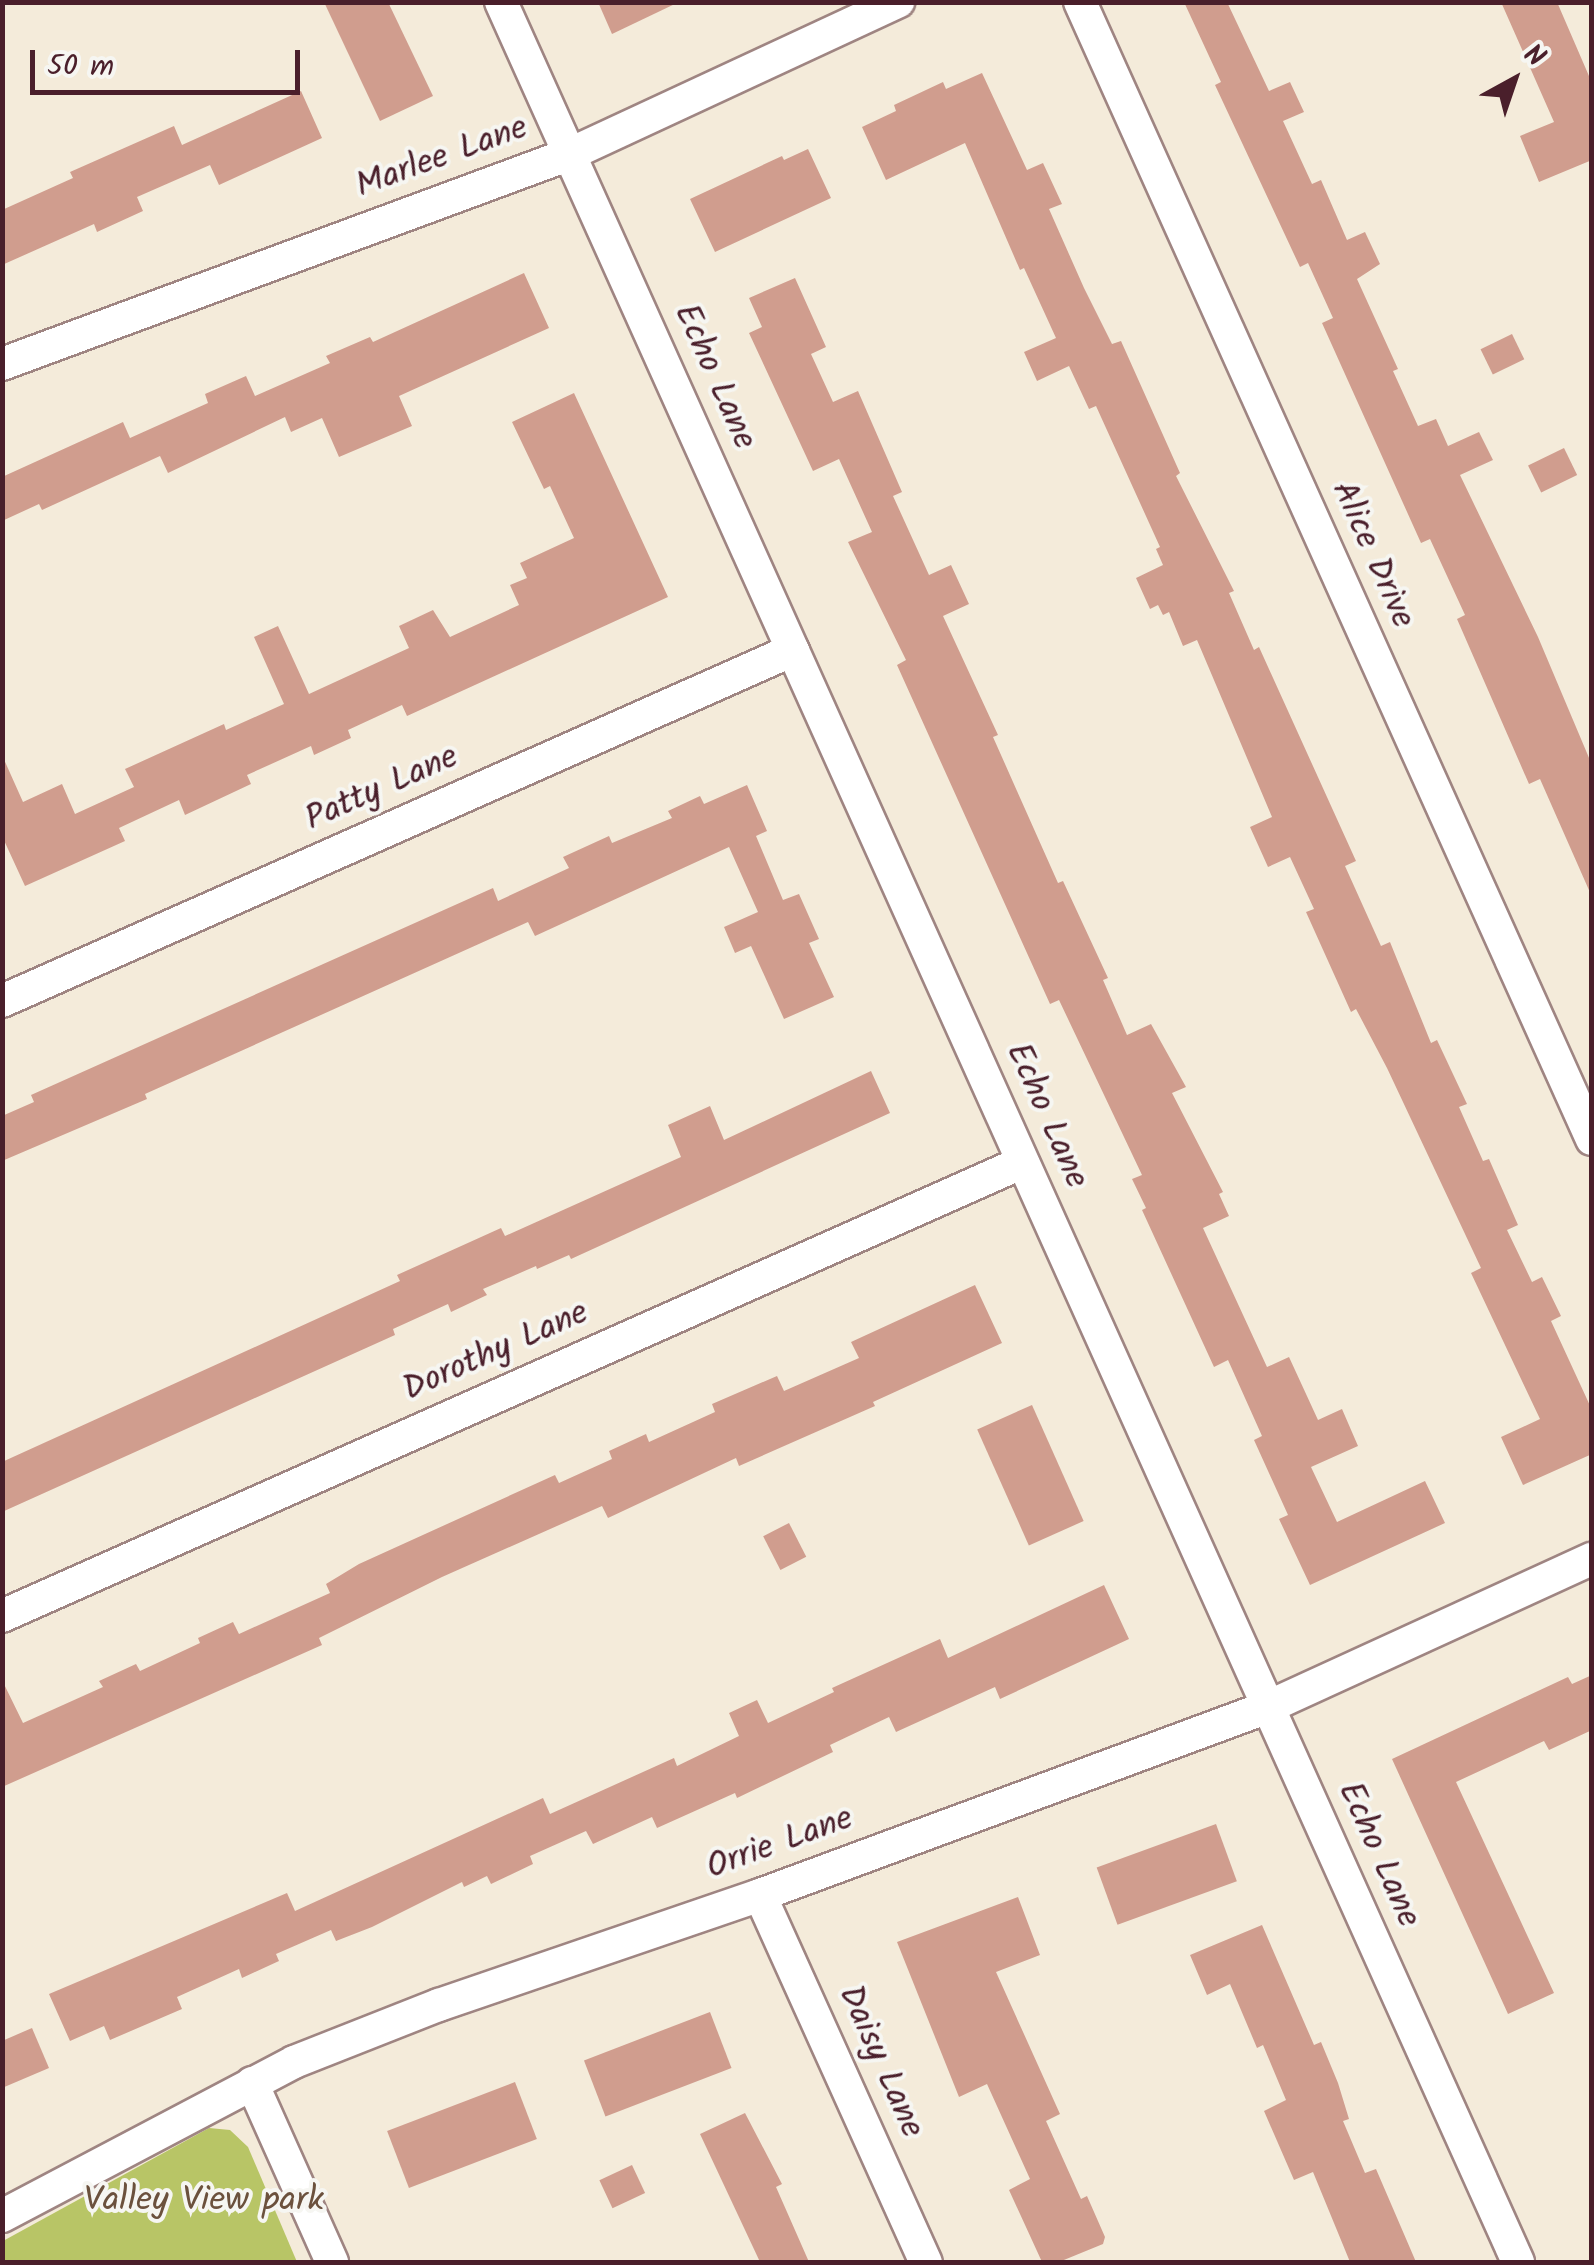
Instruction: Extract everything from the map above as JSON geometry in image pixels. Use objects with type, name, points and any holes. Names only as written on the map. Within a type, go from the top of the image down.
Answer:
[{"type":"street","name":"Echo Lane","points":[[502,2],[1518,2262]]},
{"type":"street","name":"Marlee Lane","points":[[2,364],[570,154],[898,2]]},
{"type":"street","name":"Alice Drive","points":[[1080,2],[1592,1140]]},
{"type":"street","name":"Patty Lane","points":[[2,1000],[793,650]]},
{"type":"street","name":"Dorothy Lane","points":[[2,1616],[1023,1162]]},
{"type":"street","name":"Orrie Lane","points":[[2,2216],[252,2083],[439,2006],[760,1894],[1268,1707],[1592,1558]]},
{"type":"street","name":"Daisy Lane","points":[[760,1894],[926,2262]]},
{"type":"street","points":[[252,2083],[332,2262]]},
{"type":"green space","name":"Valley View park","points":[[209,2128],[230,2130],[248,2147],[297,2262],[3,2262],[3,2241]]},
{"type":"building","points":[[324,2],[388,2],[433,96],[380,121]]},
{"type":"building","points":[[598,2],[679,2],[612,34]]},
{"type":"building","points":[[1184,2],[1227,2],[1269,91],[1290,82],[1304,112],[1283,121],[1312,184],[1321,180],[1347,240],[1365,232],[1380,264],[1357,279],[1398,369],[1393,371],[1418,426],[1436,419],[1448,446],[1479,432],[1493,460],[1460,475],[1538,637],[1592,765],[1592,897],[1540,779],[1529,784],[1457,619],[1465,615],[1430,539],[1421,543],[1322,323],[1333,318],[1308,263],[1300,267],[1215,85],[1221,82]]},
{"type":"building","points":[[1501,2],[1557,2],[1592,83],[1592,160],[1539,182],[1520,136],[1554,122]]},
{"type":"building","points":[[982,73],[1027,170],[1043,163],[1062,204],[1049,209],[1084,288],[1112,344],[1121,341],[1180,473],[1176,476],[1234,591],[1229,593],[1254,650],[1259,647],[1356,861],[1345,866],[1381,946],[1390,942],[1431,1043],[1437,1040],[1467,1104],[1459,1107],[1483,1161],[1489,1159],[1518,1225],[1507,1230],[1532,1282],[1542,1277],[1561,1316],[1551,1321],[1592,1410],[1592,1454],[1523,1485],[1501,1437],[1540,1419],[1471,1273],[1481,1268],[1387,1068],[1356,1009],[1351,1012],[1306,912],[1314,909],[1290,857],[1268,867],[1250,827],[1272,817],[1197,640],[1183,646],[1169,612],[1163,615],[1158,605],[1150,609],[1136,578],[1163,565],[1156,549],[1160,547],[1096,406],[1089,409],[1069,366],[1037,381],[1024,352],[1056,338],[1024,268],[1020,270],[965,143],[886,180],[862,127],[896,111],[894,105],[943,82],[946,89]]},
{"type":"building","points":[[301,91],[322,138],[219,185],[210,165],[137,197],[143,211],[97,232],[94,224],[2,265],[2,210],[73,178],[70,172],[174,126],[182,145]]},
{"type":"building","points":[[808,149],[831,198],[715,252],[690,199],[782,156],[784,160]]},
{"type":"building","points":[[524,273],[549,328],[399,396],[412,426],[339,457],[322,418],[291,432],[285,417],[168,473],[160,456],[42,510],[39,504],[2,521],[2,477],[123,422],[130,438],[208,403],[205,394],[246,376],[255,396],[330,363],[326,356],[370,337],[373,342]]},
{"type":"building","points":[[795,278],[826,347],[811,354],[833,402],[858,391],[902,492],[893,496],[929,575],[951,565],[969,604],[943,616],[998,735],[993,737],[1058,883],[1063,881],[1108,978],[1103,980],[1127,1035],[1151,1024],[1186,1087],[1172,1093],[1223,1192],[1219,1194],[1229,1216],[1203,1228],[1267,1367],[1289,1357],[1318,1420],[1342,1409],[1358,1446],[1311,1467],[1337,1522],[1425,1481],[1445,1523],[1310,1585],[1279,1519],[1288,1515],[1254,1440],[1262,1436],[1228,1360],[1214,1367],[1142,1210],[1146,1208],[1132,1179],[1142,1175],[1059,1000],[1050,1004],[897,665],[906,660],[848,542],[872,532],[839,459],[813,471],[749,333],[762,327],[749,298]]},
{"type":"building","points":[[1512,334],[1524,359],[1493,375],[1481,349]]},
{"type":"building","points":[[574,393],[668,597],[407,716],[402,705],[348,730],[351,738],[314,755],[311,746],[247,775],[251,784],[185,815],[179,800],[119,828],[125,841],[25,886],[2,836],[2,755],[23,802],[62,784],[75,814],[134,787],[125,769],[224,724],[226,730],[284,704],[254,637],[278,626],[309,694],[409,648],[399,626],[433,610],[450,637],[519,605],[510,585],[527,578],[520,563],[574,538],[550,486],[544,489],[512,422]]},
{"type":"building","points":[[1564,448],[1577,475],[1541,492],[1528,466]]},
{"type":"building","points":[[747,785],[767,831],[756,836],[783,900],[799,894],[819,939],[809,943],[834,997],[784,1019],[751,946],[735,953],[724,927],[758,912],[729,847],[535,936],[528,922],[145,1094],[147,1099],[2,1161],[2,1116],[34,1102],[31,1095],[493,888],[498,901],[569,868],[563,857],[609,836],[612,843],[672,818],[668,811],[700,796],[704,804]]},
{"type":"building","points":[[871,1071],[890,1113],[571,1259],[569,1255],[537,1269],[536,1266],[483,1289],[487,1295],[451,1312],[448,1304],[393,1329],[395,1335],[2,1512],[2,1462],[400,1281],[397,1275],[501,1228],[505,1236],[681,1157],[668,1125],[710,1106],[724,1140]]},
{"type":"building","points":[[975,1285],[1002,1343],[873,1402],[875,1406],[739,1466],[736,1458],[608,1518],[602,1506],[442,1577],[319,1638],[322,1645],[2,1787],[2,1680],[23,1723],[103,1687],[99,1681],[136,1664],[140,1671],[200,1643],[198,1638],[233,1622],[239,1634],[330,1593],[326,1584],[359,1564],[555,1475],[559,1483],[612,1459],[609,1451],[646,1434],[649,1442],[715,1412],[712,1404],[777,1376],[784,1391],[859,1358],[851,1342]]},
{"type":"building","points":[[1032,1405],[1084,1521],[1029,1545],[977,1429]]},
{"type":"building","points":[[789,1523],[806,1557],[780,1570],[763,1536]]},
{"type":"building","points":[[1104,1585],[1129,1639],[1000,1699],[995,1687],[896,1732],[889,1717],[830,1745],[833,1752],[737,1798],[735,1793],[657,1828],[652,1817],[593,1844],[586,1831],[530,1856],[533,1864],[491,1884],[487,1876],[464,1887],[462,1882],[336,1941],[331,1930],[276,1954],[279,1961],[242,1978],[239,1969],[177,1997],[182,2009],[110,2040],[104,2026],[70,2041],[49,1994],[287,1893],[295,1911],[543,1798],[550,1814],[674,1758],[677,1766],[739,1736],[729,1713],[757,1700],[768,1723],[834,1692],[832,1688],[940,1639],[948,1658]]},
{"type":"building","points":[[1592,1675],[1592,1730],[1549,1750],[1544,1741],[1456,1782],[1554,1993],[1508,2014],[1392,1759],[1568,1677],[1572,1684]]},
{"type":"building","points":[[1216,1824],[1237,1881],[1118,1925],[1097,1867]]},
{"type":"building","points":[[1018,1897],[1040,1955],[996,1972],[1060,2114],[1046,2121],[1081,2199],[1087,2196],[1105,2237],[1103,2244],[1059,2262],[1042,2262],[1009,2190],[1030,2179],[987,2084],[959,2097],[897,1942]]},
{"type":"building","points":[[1262,1925],[1314,2045],[1321,2042],[1349,2119],[1343,2121],[1365,2173],[1376,2169],[1416,2262],[1350,2262],[1313,2172],[1294,2180],[1264,2111],[1286,2100],[1263,2045],[1257,2048],[1230,1984],[1207,1995],[1190,1955]]},
{"type":"building","points":[[710,2012],[732,2068],[605,2116],[584,2060]]},
{"type":"building","points":[[32,2028],[49,2068],[2,2088],[2,2041]]},
{"type":"building","points":[[515,2082],[537,2139],[409,2188],[387,2131]]},
{"type":"building","points":[[745,2113],[782,2184],[776,2187],[809,2262],[760,2262],[700,2134]]},
{"type":"building","points":[[632,2165],[645,2193],[612,2208],[599,2180]]}]
